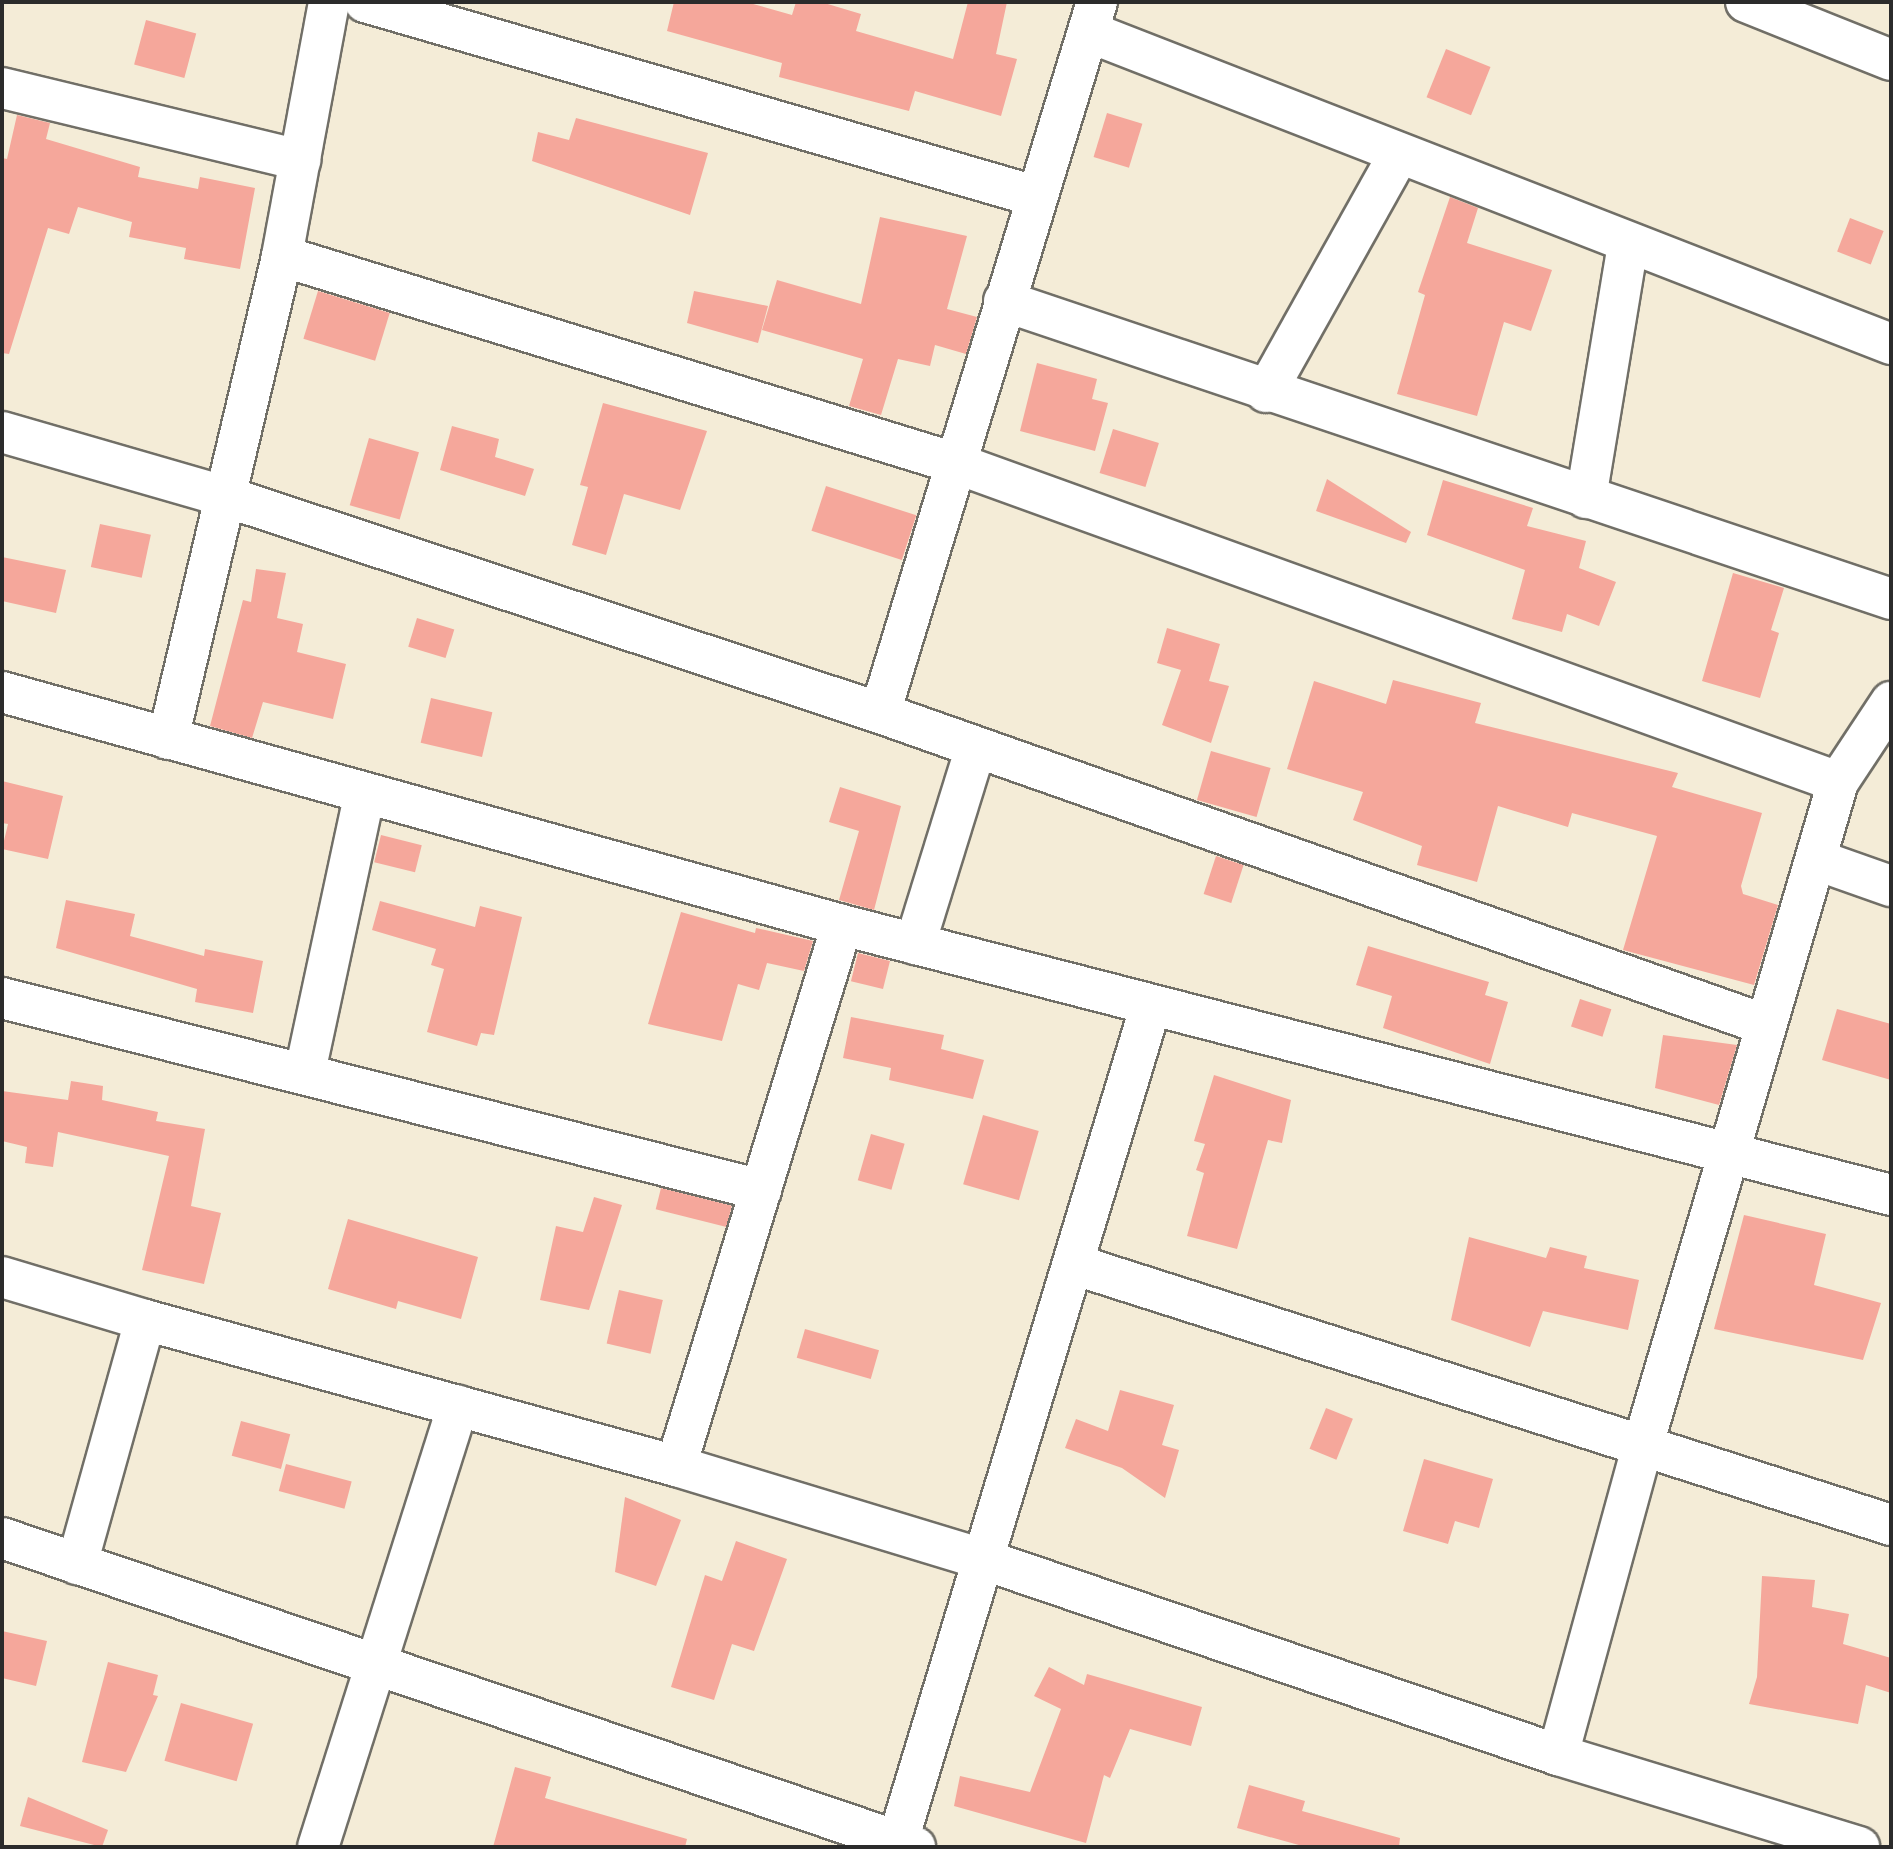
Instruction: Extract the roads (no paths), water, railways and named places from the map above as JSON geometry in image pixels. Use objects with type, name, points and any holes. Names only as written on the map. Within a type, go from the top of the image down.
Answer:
[{"type":"street","points":[[168,739],[282,256],[329,2]]},
{"type":"street","points":[[365,2],[1035,196]]},
{"type":"street","points":[[1746,2],[1891,60]]},
{"type":"street","points":[[880,713],[1035,196],[1093,17],[1399,154],[1891,344]]},
{"type":"street","points":[[2,88],[300,160]]},
{"type":"street","points":[[1266,392],[1399,154]]},
{"type":"street","points":[[1586,498],[1628,245]]},
{"type":"street","points":[[282,256],[955,463],[1838,782]]},
{"type":"street","points":[[1004,301],[1266,392],[1891,599]]},
{"type":"street","points":[[2,432],[224,496],[880,713],[1766,1025]]},
{"type":"street","points":[[2,692],[364,796],[842,925],[1891,1195]]},
{"type":"street","points":[[1558,1755],[1726,1155],[1838,782],[1891,702]]},
{"type":"street","points":[[915,944],[976,747]]},
{"type":"street","points":[[305,1072],[364,796]]},
{"type":"street","points":[[1817,860],[1891,886]]},
{"type":"street","points":[[676,1466],[842,925]]},
{"type":"street","points":[[2,998],[305,1072],[761,1190]]},
{"type":"street","points":[[2,1538],[903,1845],[1151,1005]]},
{"type":"street","points":[[1076,1265],[1891,1525]]},
{"type":"street","points":[[2,1277],[145,1320],[676,1466],[985,1560],[1558,1755],[1859,1847]]},
{"type":"street","points":[[77,1564],[145,1320]]},
{"type":"street","points":[[318,1847],[458,1406]]}]
